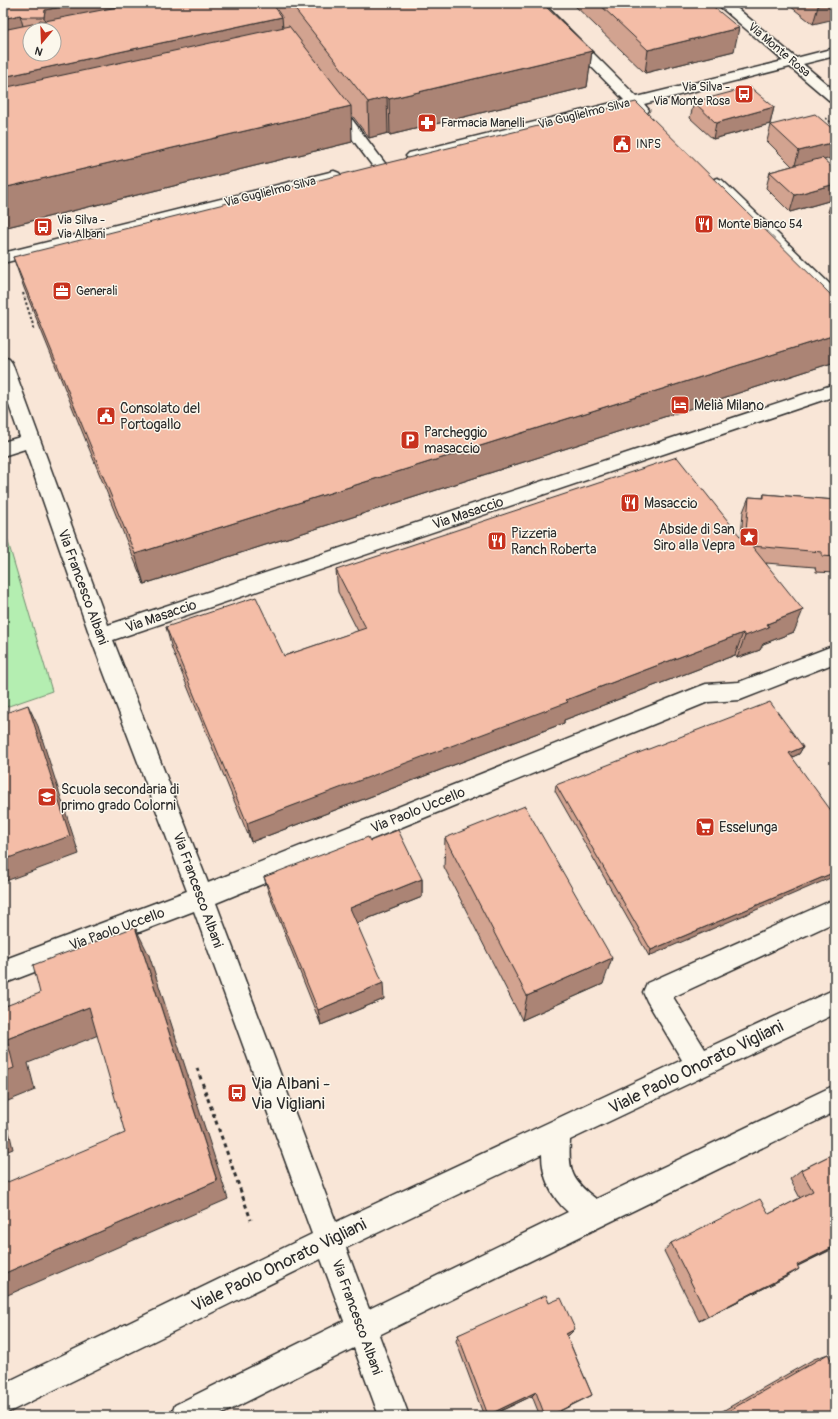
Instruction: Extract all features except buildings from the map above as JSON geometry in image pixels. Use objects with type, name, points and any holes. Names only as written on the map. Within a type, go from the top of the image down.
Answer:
[{"type":"street","points":[[536,3],[654,121]]},
{"type":"street","name":"Via Monte Rosa","points":[[723,3],[835,98]]},
{"type":"street","name":"Via Guglielmo Silva","points":[[364,169],[835,52]]},
{"type":"street","points":[[324,92],[379,165]]},
{"type":"street","points":[[705,171],[835,298]]},
{"type":"street","name":"Via Guglielmo Silva","points":[[3,258],[349,172]]},
{"type":"street","name":"Via Francesco Albani","points":[[3,363],[101,636],[201,897],[394,1416]]},
{"type":"street","name":"Via Masaccio","points":[[101,636],[835,390]]},
{"type":"street","points":[[3,449],[31,441]]},
{"type":"street","name":"Via Paolo Uccello","points":[[3,972],[144,917],[201,897],[706,693],[740,691],[835,654]]},
{"type":"street","points":[[700,1065],[656,992],[835,910]]},
{"type":"street","name":"Viale Paolo Onorato Vigliani","points":[[3,1400],[329,1241],[835,1001]]},
{"type":"street","points":[[186,1416],[425,1295],[595,1215],[835,1098]]},
{"type":"street","points":[[557,1134],[555,1169],[565,1191],[579,1204],[595,1215]]},
{"type":"path","points":[[23,293],[35,331]]},
{"type":"path","points":[[197,1068],[251,1220]]},
{"type":"green space","points":[[3,525],[52,691],[3,708]]},
{"type":"place","name":"Via Silva - Via Monte Rosa","points":[[744,94]]},
{"type":"place","name":"Farmacia Manelli","points":[[427,123]]},
{"type":"place","name":"INPS","points":[[622,144]]},
{"type":"place","name":"Monte Bianco 54","points":[[704,224]]},
{"type":"place","name":"Via Silva - Via Albani","points":[[43,227]]},
{"type":"place","name":"Generali","points":[[62,291]]},
{"type":"place","name":"Melià Milano","points":[[680,405]]},
{"type":"place","name":"Consolato del Portogallo","points":[[106,416]]},
{"type":"place","name":"Parcheggio masaccio","points":[[410,440]]},
{"type":"place","name":"Masaccio","points":[[630,503]]},
{"type":"place","name":"Abside di San Siro alla Vepra","points":[[749,537]]},
{"type":"place","name":"Pizzeria Ranch Roberta","points":[[497,541]]},
{"type":"place","name":"Scuola secondaria di primo grado Colorni","points":[[47,797]]},
{"type":"place","name":"Esselunga","points":[[705,827]]},
{"type":"place","name":"Via Albani - Via Vigliani","points":[[237,1093]]}]
